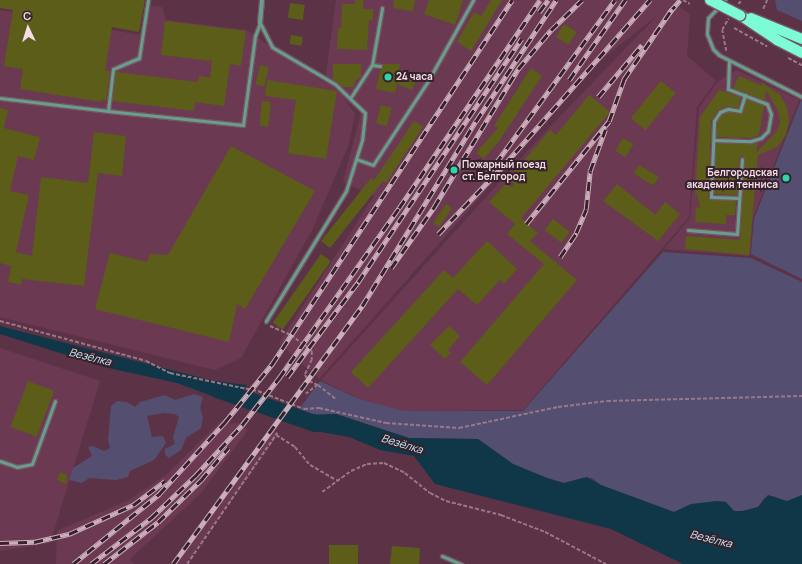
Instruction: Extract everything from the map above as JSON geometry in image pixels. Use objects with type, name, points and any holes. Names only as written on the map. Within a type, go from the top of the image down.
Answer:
[{"type":"main road","points":[[710,0],[802,39]]},
{"type":"main road","points":[[735,11],[776,40],[802,53]]},
{"type":"street","points":[[260,23],[262,0]]},
{"type":"lane","points":[[108,111],[113,69],[139,58],[148,0]]},
{"type":"lane","points":[[356,159],[372,165],[428,82],[473,0]]},
{"type":"lane","points":[[725,0],[708,18],[707,34],[713,49],[729,61],[802,97]]},
{"type":"lane","points":[[351,97],[372,65],[382,8]]},
{"type":"lane","points":[[0,98],[243,125],[255,36],[260,23]]},
{"type":"lane","points":[[260,23],[272,47],[335,84],[351,97],[365,113],[362,140],[346,191],[266,321]]},
{"type":"lane","points":[[714,140],[751,141],[761,138],[768,131],[772,114],[767,104],[728,89],[729,61]]},
{"type":"lane","points":[[372,65],[380,66]]},
{"type":"lane","points":[[739,198],[711,197],[714,121],[720,112],[728,109],[740,111],[746,95]]},
{"type":"lane","points":[[688,230],[737,234],[742,159]]},
{"type":"lane","points":[[0,461],[17,467],[32,464],[55,401]]},
{"type":"lane","points":[[442,556],[461,564]]},
{"type":"path","points":[[683,0],[690,4]]},
{"type":"path","points":[[727,53],[722,30],[742,0]]},
{"type":"path","points":[[763,9],[767,0]]},
{"type":"path","points":[[0,321],[146,361],[170,373],[258,391],[304,409],[319,408],[386,423],[459,428],[558,407],[607,401],[802,396]]},
{"type":"path","points":[[266,321],[271,328],[291,336],[312,351],[312,360],[305,375],[309,381],[318,385],[337,400]]},
{"type":"path","points":[[306,394],[318,385]]},
{"type":"path","points":[[187,564],[277,432]]},
{"type":"path","points":[[275,435],[295,447],[310,465],[338,481]]},
{"type":"path","points":[[322,492],[367,464],[384,463],[405,473],[430,493],[446,501],[501,515],[545,532],[606,564]]},
{"type":"shaded area","points":[[146,0],[152,0],[151,6],[162,7],[166,20],[246,30],[328,85],[325,82],[336,0],[677,0],[673,3],[690,14],[687,56],[716,81],[697,107],[689,217],[523,410],[405,411],[359,399],[321,380],[544,133],[659,14],[602,59],[319,379],[279,343],[374,196],[343,182],[361,113],[342,97],[355,113],[349,144],[313,228],[241,358],[215,370],[0,317],[0,10],[140,35]]},
{"type":"shaded area","points":[[775,0],[802,0],[802,21],[777,10]]},
{"type":"shaded area","points":[[737,70],[799,100],[753,218],[750,256],[664,249],[690,218],[699,108],[718,81]]},
{"type":"shaded area","name":"Белгородская академия тенниса","points":[[801,100],[802,279],[751,254],[754,219]]},
{"type":"shaded area","points":[[663,252],[751,258],[802,282],[802,495],[792,501],[782,501],[774,496],[764,498],[758,507],[737,512],[731,509],[725,502],[717,501],[695,504],[674,512],[601,485],[592,478],[582,478],[564,483],[547,478],[513,464],[478,439],[409,438],[336,414],[305,415],[297,412],[320,381],[359,399],[405,411],[523,411]]},
{"type":"shaded area","points":[[0,348],[100,381],[50,543],[0,551]]},
{"type":"shaded area","points":[[194,394],[203,397],[200,408],[203,417],[201,428],[186,438],[181,450],[169,458],[165,455],[165,449],[175,444],[173,437],[179,417],[175,414],[164,413],[147,416],[152,437],[163,436],[166,443],[154,460],[130,471],[128,477],[116,480],[89,478],[82,483],[69,480],[73,468],[92,456],[88,447],[93,446],[104,451],[110,448],[108,440],[111,406],[117,401],[127,402],[135,407],[140,402],[165,395],[175,400]]},
{"type":"shaded area","points":[[222,420],[227,424],[239,423],[248,430],[200,494],[130,559],[134,564],[56,564],[57,531],[129,500],[167,474]]},
{"type":"shaded area","points":[[271,428],[279,434],[186,564],[170,564]]},
{"type":"water","points":[[0,326],[214,381],[247,385],[231,403],[177,383],[104,367],[0,334]]},
{"type":"water","points":[[297,412],[305,415],[336,414],[409,438],[478,439],[513,464],[547,478],[564,483],[587,477],[601,485],[674,512],[691,504],[717,501],[726,502],[734,511],[743,511],[758,507],[768,495],[787,501],[802,495],[802,564],[683,564],[611,529],[435,484],[414,456],[380,450],[349,437],[315,431],[291,422]]},
{"type":"building","points":[[0,0],[145,0],[139,32],[112,27],[105,71],[110,71],[106,101],[101,100],[101,102],[20,89],[23,69],[4,66],[13,10],[0,8]]},
{"type":"building","points":[[355,0],[363,0],[363,9],[373,9],[373,20],[369,20],[367,50],[337,49],[338,28],[341,28],[342,4],[355,4]]},
{"type":"building","points":[[394,0],[415,0],[413,11],[393,8]]},
{"type":"building","points":[[429,0],[463,0],[455,25],[424,14]]},
{"type":"building","points":[[491,0],[502,0],[471,51],[457,42],[474,12],[481,16]]},
{"type":"building","points":[[290,3],[305,5],[303,20],[288,18]]},
{"type":"building","points":[[165,21],[246,31],[241,66],[230,64],[224,106],[195,102],[194,111],[112,101],[116,72],[198,82],[199,76],[210,78],[212,61],[161,55]]},
{"type":"building","points":[[564,24],[577,32],[569,45],[556,37]]},
{"type":"building","points":[[291,35],[303,37],[301,46],[290,44]]},
{"type":"building","points":[[333,64],[361,64],[361,76],[355,81],[354,87],[342,87],[333,80]]},
{"type":"building","name":"24 часа","points":[[382,64],[400,64],[398,75],[416,81],[412,90],[397,84],[395,93],[376,89]]},
{"type":"building","points":[[260,65],[269,67],[264,87],[256,84]]},
{"type":"building","points":[[531,68],[542,76],[499,141],[484,159],[476,153],[498,128],[494,126]]},
{"type":"building","points":[[739,76],[763,86],[761,82],[780,95],[786,105],[789,120],[786,135],[777,147],[758,155],[749,255],[685,249],[686,236],[740,240],[745,158],[742,156],[739,158],[737,195],[714,194],[716,143],[758,142],[756,153],[777,131],[780,122],[778,111],[766,90],[765,100],[733,88]]},
{"type":"building","points":[[267,80],[337,91],[326,159],[288,153],[296,100],[265,96]]},
{"type":"building","points":[[661,81],[676,93],[646,130],[631,118]]},
{"type":"building","points":[[719,90],[741,97],[738,108],[728,106],[719,109],[711,121],[708,197],[711,200],[736,201],[735,215],[726,215],[726,224],[695,222],[696,207],[700,208],[697,194],[695,196],[700,117]]},
{"type":"building","points":[[589,95],[610,112],[521,218],[538,233],[530,241],[577,280],[487,385],[460,362],[544,264],[507,234],[515,224],[489,202],[505,184],[512,187],[514,184],[508,179],[550,130],[556,135]]},
{"type":"building","points":[[747,99],[764,106],[759,135],[751,138],[716,137],[717,122],[722,114],[728,112],[741,114]]},
{"type":"building","points":[[262,101],[271,102],[268,127],[259,126]]},
{"type":"building","points":[[381,105],[392,108],[387,126],[376,123]]},
{"type":"building","points":[[0,108],[8,110],[4,128],[40,137],[34,160],[18,156],[10,191],[29,195],[16,252],[32,256],[41,177],[88,183],[94,132],[126,136],[122,176],[98,173],[84,286],[22,279],[21,285],[8,282],[11,266],[0,263]]},
{"type":"building","points":[[414,121],[423,127],[386,183],[383,181],[330,248],[321,241],[371,178],[374,180]]},
{"type":"building","points":[[623,138],[633,144],[626,157],[615,151]]},
{"type":"building","points":[[231,146],[315,191],[245,309],[237,304],[229,342],[95,309],[110,253],[147,262],[150,254],[168,255]]},
{"type":"building","points":[[639,165],[659,177],[654,185],[634,174]]},
{"type":"building","points":[[617,184],[655,215],[665,202],[680,214],[658,241],[603,201]]},
{"type":"building","points":[[446,204],[452,208],[439,227],[433,223]]},
{"type":"building","points":[[553,219],[570,232],[561,243],[545,230]]},
{"type":"building","points":[[487,241],[517,269],[504,284],[500,280],[477,305],[458,289],[368,388],[351,372],[444,270],[453,278]]},
{"type":"building","points":[[321,254],[331,261],[283,330],[273,323]]},
{"type":"building","points":[[449,326],[460,336],[448,350],[451,353],[445,359],[430,345]]},
{"type":"building","points":[[28,381],[54,391],[37,437],[10,427]]},
{"type":"building","points":[[60,472],[67,475],[66,484],[57,480]]},
{"type":"building","points":[[329,545],[358,545],[358,564],[329,564]]},
{"type":"building","points":[[392,546],[420,548],[419,564],[390,564]]},
{"type":"waterway","name":"Везёлка","points":[[217,389],[314,423]]},
{"type":"railway","points":[[73,564],[159,494],[225,422],[272,364],[512,0]]},
{"type":"railway","points":[[91,564],[151,518],[195,476],[242,425],[279,378],[399,208],[540,0]]},
{"type":"railway","points":[[539,12],[548,0]]},
{"type":"railway","points":[[173,564],[362,306],[476,121],[556,0]]},
{"type":"railway","points":[[391,268],[434,207],[518,69],[551,30],[582,0]]},
{"type":"railway","points":[[485,178],[615,0]]},
{"type":"railway","points":[[569,80],[625,0]]},
{"type":"railway","points":[[438,234],[503,166],[650,0]]},
{"type":"railway","points":[[669,13],[680,0]]},
{"type":"railway","points":[[526,224],[609,121],[624,79],[672,9]]},
{"type":"railway","points":[[287,377],[358,282],[521,39]]},
{"type":"railway","points":[[598,97],[642,45]]},
{"type":"railway","points":[[560,257],[576,233],[586,209],[590,171],[605,130]]},
{"type":"railway","points":[[104,564],[158,522],[201,480],[228,448]]},
{"type":"railway","points":[[0,543],[34,542],[69,534],[133,505],[165,481]]},
{"type":"place","name":"24 часа","points":[[388,77]]},
{"type":"place","name":"Пожарный поезд ст. Белгород","points":[[454,170]]},
{"type":"place","name":"Белгородская академия тенниса","points":[[786,178]]}]
